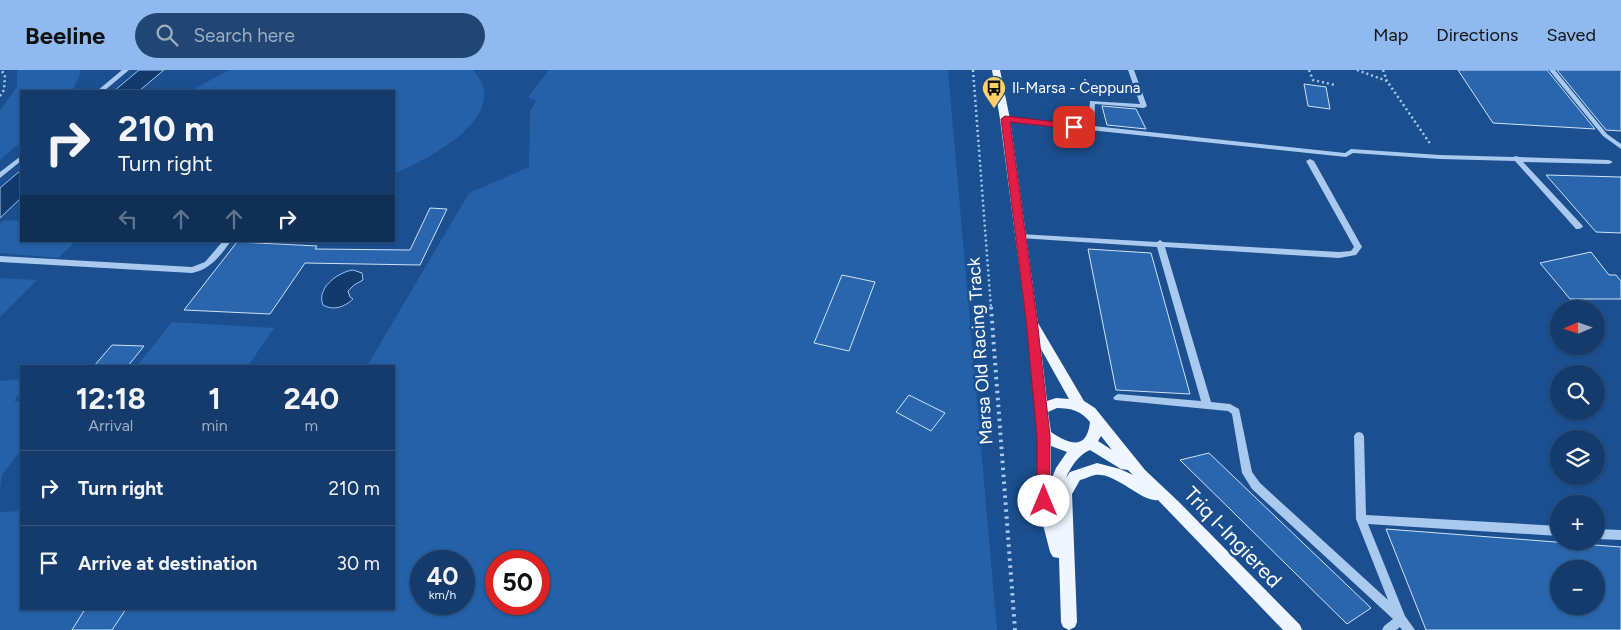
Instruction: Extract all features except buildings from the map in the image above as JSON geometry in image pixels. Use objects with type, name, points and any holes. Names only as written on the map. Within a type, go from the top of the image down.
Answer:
[{"type":"main road","points":[[996,70],[1005,119],[1032,319],[1044,436],[1044,501],[1058,552]]},
{"type":"main road","points":[[1032,319],[1079,405]]},
{"type":"main road","points":[[1041,410],[1056,403],[1079,405],[1090,412],[1097,421],[1097,433],[1085,446],[1072,455],[1058,474],[1054,506],[1058,552],[1069,626]]},
{"type":"main road","name":"Triq l-Ingiered","points":[[1097,421],[1140,474],[1175,507],[1294,630]]},
{"type":"main road","points":[[1044,436],[1056,445],[1085,446]]},
{"type":"main road","name":"Triq l-Ingiered","points":[[1085,446],[1140,474]]},
{"type":"main road","points":[[1069,626],[1065,493],[1076,476],[1097,469],[1120,475],[1175,507]]},
{"type":"lane","points":[[101,90],[126,70]]},
{"type":"lane","points":[[1091,129],[1092,102],[1144,106],[1132,70]]},
{"type":"lane","points":[[1552,70],[1604,135],[1621,147]]},
{"type":"lane","points":[[1005,119],[1346,155],[1351,151],[1440,157],[1609,162]]},
{"type":"lane","points":[[1516,158],[1579,227]]},
{"type":"lane","points":[[0,176],[20,159]]},
{"type":"lane","points":[[1020,236],[1339,255],[1353,253],[1358,247],[1310,161]]},
{"type":"lane","points":[[0,260],[192,270],[201,269],[208,264],[226,242]]},
{"type":"lane","points":[[1160,243],[1207,405]]},
{"type":"lane","points":[[1118,398],[1207,405],[1230,408],[1236,412],[1247,473],[1256,486],[1401,619],[1409,630]]},
{"type":"lane","points":[[1359,436],[1360,519],[1401,619]]},
{"type":"lane","points":[[1360,519],[1550,530]]},
{"type":"lane","points":[[1605,534],[1621,535]]},
{"type":"lane","points":[[1388,630],[1401,619]]},
{"type":"path","points":[[0,96],[4,90],[5,75],[2,70]]},
{"type":"path","name":"Marsa Old Racing Track","points":[[973,70],[1015,630]]},
{"type":"path","points":[[1309,70],[1313,80],[1335,85]]},
{"type":"path","points":[[1357,70],[1387,81]]},
{"type":"path","points":[[1383,70],[1387,81],[1440,157]]},
{"type":"shaded area","points":[[17,70],[80,70],[80,75],[72,90],[20,90],[20,143],[0,160],[0,110],[17,87]]},
{"type":"shaded area","points":[[139,70],[164,70],[140,90],[115,90]]},
{"type":"shaded area","points":[[229,70],[473,70],[483,87],[483,103],[475,119],[462,134],[427,158],[395,174],[395,90],[192,90]]},
{"type":"shaded area","points":[[549,70],[948,70],[997,630],[0,630],[0,512],[20,511],[20,610],[395,610],[395,365],[368,365],[469,193],[529,167],[530,111],[536,101],[528,97]]},
{"type":"shaded area","points":[[20,171],[20,199],[0,218],[0,188]]},
{"type":"shaded area","points":[[5,220],[20,221],[20,242],[75,242],[58,258],[0,253],[0,224]]},
{"type":"shaded area","points":[[353,270],[362,273],[363,280],[348,291],[353,299],[339,307],[331,308],[323,305],[322,299],[325,287],[335,277]]},
{"type":"shaded area","points":[[0,278],[37,280],[0,317]]},
{"type":"shaded area","points":[[172,322],[274,328],[249,365],[138,365]]},
{"type":"shaded area","points":[[20,379],[20,392],[14,401],[20,401],[20,451],[2,475],[0,490],[0,381]]},
{"type":"place","name":"Il-Marsa - Ċeppuna","points":[[994,109]]},
{"type":"route","points":[[1044,501],[1044,436],[1041,424],[1032,319],[1005,119],[1074,127]]}]
